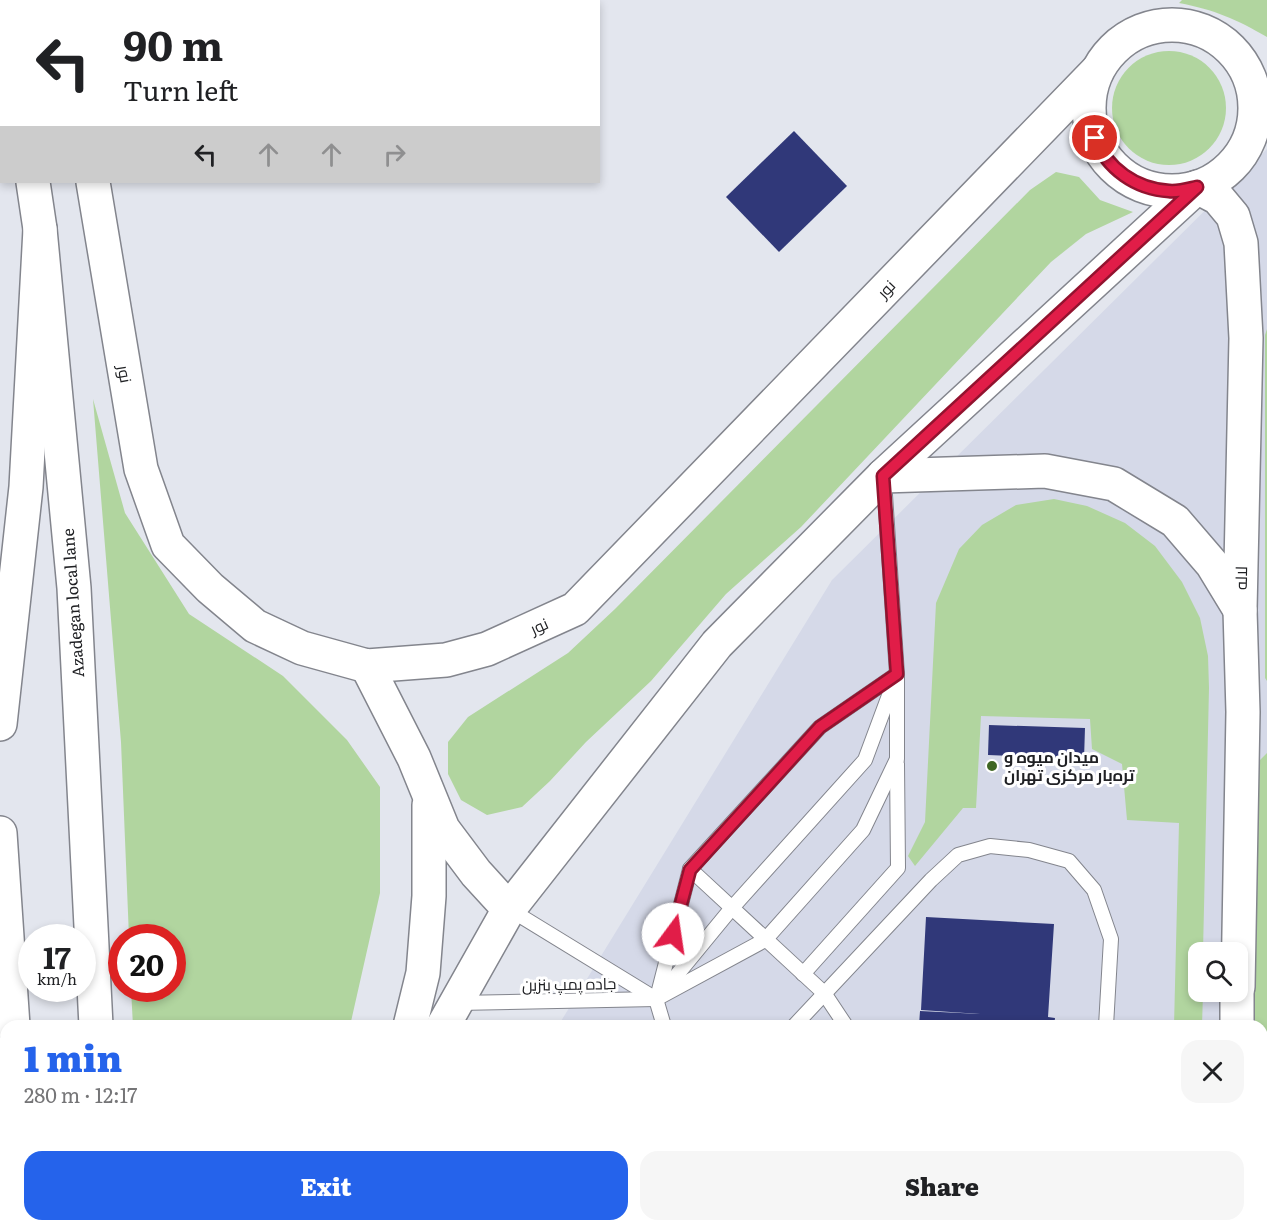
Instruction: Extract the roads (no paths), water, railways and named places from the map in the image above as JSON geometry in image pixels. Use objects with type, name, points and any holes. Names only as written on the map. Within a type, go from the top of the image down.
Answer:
[{"type":"main road","points":[[1136,32],[1162,24],[1189,26],[1214,35],[1235,53],[1250,76],[1262,127],[1222,175],[1197,187],[1170,192],[1143,186],[1119,172],[1101,151],[1090,126],[1089,98],[1097,71],[1113,48],[1136,32],[1162,0]]},
{"type":"main road","name":"نور","points":[[93,183],[141,469],[168,545],[210,588],[255,626],[302,648],[367,666],[446,660],[487,649],[575,609],[1097,71]]},
{"type":"main road","name":"Azadegan local lane","points":[[33,183],[40,230],[74,588],[96,1020]]},
{"type":"main road","points":[[449,1014],[509,909],[717,644],[883,476],[1197,187]]},
{"type":"main road","name":"لاله","points":[[1197,187],[1218,198],[1233,216],[1241,243],[1246,338],[1240,610],[1255,712],[1240,942]]},
{"type":"main road","points":[[0,724],[26,487],[40,230]]},
{"type":"main road","points":[[883,476],[1045,471],[1114,484],[1175,521],[1212,564],[1240,610]]},
{"type":"main road","points":[[367,666],[414,758],[443,829],[476,873],[509,909]]},
{"type":"main road","points":[[411,1020],[423,973],[429,896],[429,799]]},
{"type":"main road","points":[[0,834],[13,1020]]},
{"type":"main road","name":"لاله","points":[[1237,1002],[1237,1020]]},
{"type":"lane","points":[[803,974],[898,868],[897,674],[883,476]]},
{"type":"lane","points":[[662,1020],[656,999],[690,870],[820,727],[897,674]]},
{"type":"lane","points":[[656,999],[731,909],[865,760],[897,674]]},
{"type":"lane","points":[[656,999],[765,940],[863,830],[897,759]]},
{"type":"lane","points":[[799,1020],[931,880],[958,855],[990,846],[1029,850],[1069,861],[1094,890],[1111,939],[1106,1020]]},
{"type":"lane","points":[[690,870],[824,993],[842,1020]]},
{"type":"lane","points":[[509,909],[656,999]]},
{"type":"lane","name":"جاده پمپ بنزین","points":[[449,1014],[656,999]]},
{"type":"place","name":"میدان میوه و تره‌بار مرکزی تهران","points":[[992,766]]}]
